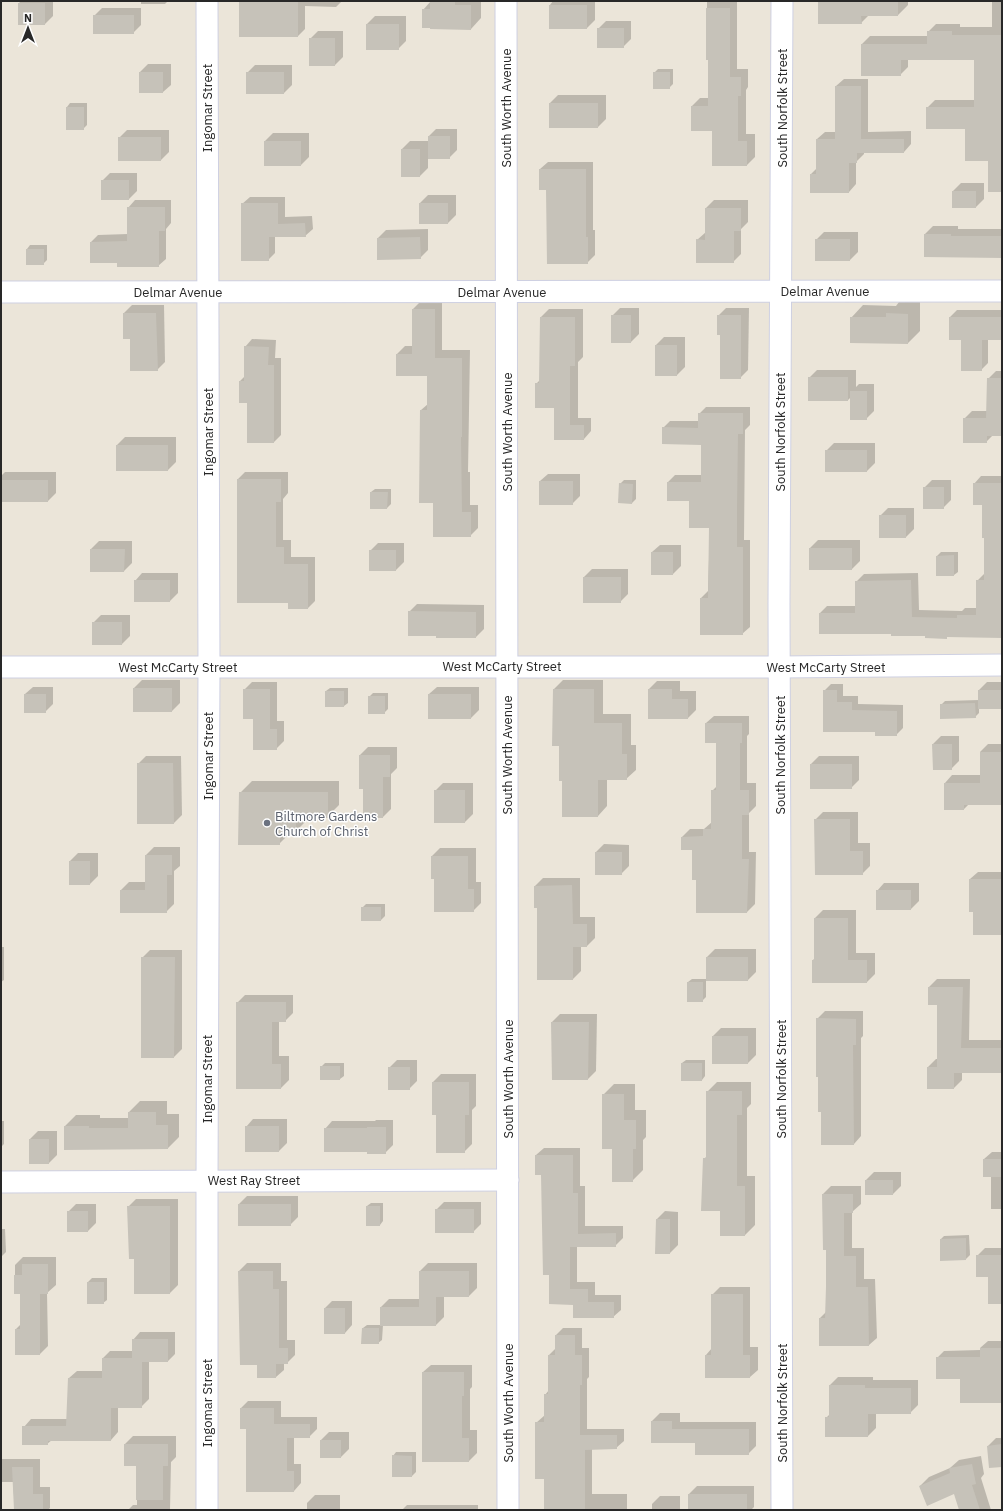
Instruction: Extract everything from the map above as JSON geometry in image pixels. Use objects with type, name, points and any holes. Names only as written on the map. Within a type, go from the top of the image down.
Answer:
[{"type":"street","name":"Ingomar Street","points":[[207,1],[209,667],[207,1510]]},
{"type":"street","name":"South Worth Avenue","points":[[506,1],[508,1510]]},
{"type":"street","name":"South Norfolk Street","points":[[782,1],[779,667],[782,1510]]},
{"type":"street","name":"Delmar Avenue","points":[[1,292],[1002,291]]},
{"type":"street","name":"West McCarty Street","points":[[1,668],[507,666],[779,667],[1002,665]]},
{"type":"street","name":"West Ray Street","points":[[1,1182],[508,1180]]},
{"type":"building","points":[[239,1],[298,1],[298,37],[239,37]]},
{"type":"building","points":[[430,1],[455,1],[455,5],[471,5],[471,30],[422,28],[422,9],[430,9]]},
{"type":"building","points":[[818,1],[898,1],[898,16],[861,16],[862,24],[818,24]]},
{"type":"building","points":[[18,3],[45,3],[45,25],[18,25]]},
{"type":"building","points":[[549,5],[587,5],[587,29],[549,29]]},
{"type":"building","points":[[706,8],[730,8],[730,77],[741,77],[741,96],[738,96],[738,141],[747,141],[747,166],[712,166],[712,131],[691,131],[691,106],[708,106]]},
{"type":"building","points":[[93,15],[134,15],[134,34],[93,34]]},
{"type":"building","points":[[366,24],[399,24],[399,50],[366,50]]},
{"type":"building","points":[[597,28],[624,28],[624,48],[597,48]]},
{"type":"building","points":[[927,31],[952,31],[952,35],[1002,35],[1002,192],[988,192],[988,161],[965,161],[965,129],[926,129],[926,107],[974,107],[974,60],[901,60],[901,76],[861,76],[861,44],[927,44]]},
{"type":"building","points":[[309,38],[335,38],[335,66],[309,66]]},
{"type":"building","points":[[139,72],[163,72],[163,93],[139,93]]},
{"type":"building","points":[[246,72],[284,72],[284,94],[246,94]]},
{"type":"building","points":[[653,72],[670,72],[670,89],[653,89]]},
{"type":"building","points":[[835,86],[861,86],[861,139],[904,139],[904,153],[857,153],[857,163],[849,163],[849,193],[810,193],[810,174],[816,174],[816,139],[835,139]]},
{"type":"building","points":[[549,103],[598,103],[598,128],[549,128]]},
{"type":"building","points":[[66,107],[84,107],[84,130],[66,130]]},
{"type":"building","points":[[428,136],[450,136],[450,159],[428,159]]},
{"type":"building","points":[[118,137],[161,137],[161,161],[118,161]]},
{"type":"building","points":[[264,141],[301,141],[301,166],[264,166]]},
{"type":"building","points":[[401,149],[420,149],[420,177],[401,177]]},
{"type":"building","points":[[539,169],[586,169],[586,237],[588,237],[588,264],[547,264],[546,190],[539,190]]},
{"type":"building","points":[[101,180],[129,180],[129,200],[101,200]]},
{"type":"building","points":[[952,191],[976,191],[976,208],[952,208]]},
{"type":"building","points":[[241,203],[278,203],[278,224],[305,223],[306,237],[269,237],[269,261],[241,261]]},
{"type":"building","points":[[419,203],[448,203],[448,224],[419,224]]},
{"type":"building","points":[[127,207],[165,207],[165,231],[159,231],[159,267],[117,267],[117,263],[90,263],[90,242],[127,241]]},
{"type":"building","points":[[705,208],[741,208],[741,231],[734,231],[734,263],[696,263],[696,239],[705,240]]},
{"type":"building","points":[[924,234],[951,234],[951,236],[1002,236],[1002,258],[924,257]]},
{"type":"building","points":[[420,237],[421,259],[377,260],[377,238]]},
{"type":"building","points":[[815,239],[850,239],[850,261],[815,261]]},
{"type":"building","points":[[26,249],[44,249],[44,265],[26,265]]},
{"type":"building","points":[[412,309],[435,309],[435,358],[462,358],[462,512],[471,512],[471,537],[433,537],[433,503],[419,503],[420,410],[427,410],[427,376],[396,376],[396,354],[412,354]]},
{"type":"building","points":[[123,313],[156,313],[158,371],[130,371],[130,339],[123,339]]},
{"type":"building","points":[[886,313],[908,314],[908,344],[850,343],[850,317],[886,317]]},
{"type":"building","points":[[611,315],[631,315],[631,343],[611,343]]},
{"type":"building","points":[[717,315],[741,315],[741,379],[720,379],[720,335],[717,335]]},
{"type":"building","points":[[540,317],[575,317],[575,366],[570,366],[570,425],[584,425],[584,440],[554,440],[554,408],[535,408],[535,383],[539,383]]},
{"type":"building","points":[[949,317],[1002,317],[1002,340],[982,340],[982,371],[961,371],[961,340],[949,340]]},
{"type":"building","points":[[655,345],[677,345],[677,376],[655,376]]},
{"type":"building","points":[[244,346],[269,347],[268,365],[274,365],[274,443],[247,443],[247,403],[239,403],[239,381],[244,381]]},
{"type":"building","points":[[808,377],[848,377],[848,401],[808,401]]},
{"type":"building","points":[[987,378],[1002,378],[1002,436],[987,436],[987,443],[963,443],[963,418],[986,418]]},
{"type":"building","points":[[850,391],[867,391],[867,420],[850,420]]},
{"type":"building","points":[[698,413],[743,413],[743,434],[738,434],[737,547],[743,547],[743,635],[700,635],[700,598],[708,598],[709,528],[689,528],[689,501],[667,501],[667,482],[701,482],[701,445],[662,444],[662,427],[698,428]]},
{"type":"building","points":[[116,445],[168,445],[168,471],[116,471]]},
{"type":"building","points":[[825,450],[867,450],[867,472],[825,472]]},
{"type":"building","points":[[237,479],[281,479],[281,502],[276,502],[276,547],[284,547],[284,564],[308,564],[308,609],[288,609],[288,603],[237,603]]},
{"type":"building","points":[[1,480],[48,480],[48,502],[1,502]]},
{"type":"building","points":[[539,481],[573,481],[573,505],[539,505]]},
{"type":"building","points":[[619,483],[633,484],[632,504],[618,503]]},
{"type":"building","points":[[973,483],[1002,483],[1002,638],[947,637],[947,639],[925,638],[925,636],[891,636],[891,634],[819,634],[819,613],[855,613],[855,581],[911,580],[912,617],[957,618],[957,615],[976,615],[976,580],[984,580],[984,538],[982,538],[982,505],[973,505]]},
{"type":"building","points":[[923,487],[944,487],[944,509],[923,509]]},
{"type":"building","points":[[370,492],[388,492],[387,509],[370,509]]},
{"type":"building","points":[[879,515],[906,515],[906,538],[879,538]]},
{"type":"building","points":[[809,548],[852,548],[852,570],[809,570]]},
{"type":"building","points":[[90,549],[125,549],[124,572],[90,572]]},
{"type":"building","points":[[369,550],[396,550],[396,571],[369,571]]},
{"type":"building","points":[[651,552],[673,552],[673,575],[651,575]]},
{"type":"building","points":[[954,555],[954,576],[936,576],[936,556]]},
{"type":"building","points":[[583,577],[621,577],[621,603],[583,603]]},
{"type":"building","points":[[134,580],[170,580],[170,602],[134,602]]},
{"type":"building","points":[[408,611],[476,612],[476,638],[408,636]]},
{"type":"building","points":[[92,622],[122,622],[122,645],[92,645]]},
{"type":"building","points":[[133,688],[172,688],[172,712],[133,712]]},
{"type":"building","points":[[243,689],[270,689],[270,729],[277,729],[277,750],[253,750],[253,719],[243,719]]},
{"type":"building","points":[[553,689],[594,689],[594,723],[622,723],[622,754],[627,754],[627,780],[598,780],[598,817],[562,817],[562,781],[559,781],[559,746],[552,746]]},
{"type":"building","points":[[648,689],[672,689],[672,699],[688,699],[688,719],[648,719]]},
{"type":"building","points":[[823,690],[837,690],[837,702],[852,702],[852,710],[897,711],[897,736],[875,736],[875,732],[823,732]]},
{"type":"building","points":[[978,690],[1002,690],[1002,709],[978,709]]},
{"type":"building","points":[[325,691],[344,691],[344,707],[325,707]]},
{"type":"building","points":[[24,694],[46,694],[46,713],[24,713]]},
{"type":"building","points":[[428,694],[471,694],[471,719],[428,719]]},
{"type":"building","points":[[368,696],[385,696],[385,714],[368,714]]},
{"type":"building","points":[[975,703],[976,718],[940,719],[940,704]]},
{"type":"building","points":[[705,723],[742,723],[742,743],[740,743],[740,790],[749,790],[749,815],[742,815],[742,859],[749,859],[747,913],[696,913],[696,880],[692,880],[692,850],[681,850],[681,837],[703,836],[703,829],[711,829],[711,790],[716,790],[716,743],[705,743]]},
{"type":"building","points":[[932,744],[952,744],[952,770],[933,770]]},
{"type":"building","points":[[980,752],[1002,752],[1002,805],[964,805],[964,810],[944,810],[944,783],[980,783]]},
{"type":"building","points":[[359,755],[390,755],[390,777],[383,777],[383,818],[363,818],[363,789],[359,789]]},
{"type":"building","points":[[137,763],[173,763],[174,824],[137,824]]},
{"type":"building","points":[[810,764],[852,764],[852,789],[810,789]]},
{"type":"building","points":[[434,790],[465,790],[465,823],[434,823]]},
{"type":"building","name":"Biltmore Gardens Church of Christ","points":[[239,792],[328,792],[328,818],[296,818],[296,832],[280,832],[280,845],[238,845]]},
{"type":"building","points":[[814,819],[850,819],[850,851],[863,851],[863,875],[815,875]]},
{"type":"building","points":[[595,852],[622,852],[622,875],[595,875]]},
{"type":"building","points":[[145,855],[172,855],[172,875],[167,875],[167,913],[120,913],[120,890],[145,890]]},
{"type":"building","points":[[431,856],[468,856],[468,889],[474,889],[474,912],[434,912],[434,879],[431,879]]},
{"type":"building","points":[[69,861],[90,861],[90,885],[69,885]]},
{"type":"building","points":[[969,879],[1002,879],[1002,935],[973,935],[973,912],[969,912]]},
{"type":"building","points":[[572,885],[573,924],[587,924],[587,947],[573,947],[573,980],[537,980],[537,908],[534,908],[534,886]]},
{"type":"building","points":[[876,890],[911,890],[911,910],[876,910]]},
{"type":"building","points":[[361,907],[381,907],[381,921],[361,921]]},
{"type":"building","points":[[814,918],[848,918],[848,960],[867,960],[867,983],[812,983],[812,960],[814,960]]},
{"type":"building","points":[[141,957],[175,957],[174,1058],[141,1058]]},
{"type":"building","points":[[706,957],[748,957],[748,981],[706,981]]},
{"type":"building","points":[[687,982],[703,982],[703,1002],[687,1002]]},
{"type":"building","points":[[928,987],[963,987],[961,1048],[1002,1048],[1002,1073],[954,1073],[954,1089],[927,1089],[927,1067],[937,1067],[937,1005],[928,1005]]},
{"type":"building","points":[[236,1002],[286,1002],[286,1022],[272,1022],[272,1064],[281,1064],[281,1089],[236,1089]]},
{"type":"building","points":[[816,1018],[856,1019],[856,1045],[853,1045],[854,1145],[821,1145],[821,1112],[818,1112],[818,1077],[816,1077]]},
{"type":"building","points":[[551,1022],[589,1022],[588,1080],[552,1080]]},
{"type":"building","points":[[712,1036],[748,1036],[748,1064],[712,1064]]},
{"type":"building","points":[[681,1063],[702,1063],[702,1081],[681,1081]]},
{"type":"building","points":[[320,1066],[340,1066],[340,1080],[320,1080]]},
{"type":"building","points":[[388,1067],[410,1067],[410,1090],[388,1090]]},
{"type":"building","points":[[432,1082],[469,1082],[469,1115],[465,1115],[465,1153],[436,1153],[436,1115],[432,1115]]},
{"type":"building","points":[[706,1091],[742,1091],[742,1115],[737,1115],[737,1186],[745,1186],[745,1236],[720,1236],[720,1211],[701,1211],[703,1158],[706,1158]]},
{"type":"building","points":[[602,1094],[624,1094],[624,1120],[636,1120],[636,1149],[633,1149],[633,1182],[612,1182],[612,1149],[602,1149]]},
{"type":"building","points":[[128,1112],[156,1112],[156,1125],[168,1125],[168,1149],[64,1150],[64,1126],[89,1126],[89,1128],[128,1128]]},
{"type":"building","points":[[245,1126],[279,1126],[279,1152],[245,1152]]},
{"type":"building","points":[[386,1127],[386,1154],[367,1154],[367,1152],[324,1152],[324,1128]]},
{"type":"building","points":[[29,1139],[49,1139],[49,1164],[29,1164]]},
{"type":"building","points":[[535,1155],[573,1155],[573,1193],[578,1193],[578,1234],[616,1233],[616,1247],[570,1247],[570,1289],[588,1289],[588,1302],[614,1302],[614,1318],[573,1318],[573,1305],[549,1304],[549,1275],[543,1275],[541,1175],[535,1175]]},
{"type":"building","points":[[983,1159],[1002,1159],[1002,1177],[983,1177]]},
{"type":"building","points":[[865,1180],[893,1180],[893,1195],[865,1195]]},
{"type":"building","points":[[822,1194],[853,1194],[853,1213],[844,1213],[844,1256],[856,1256],[856,1287],[868,1287],[869,1346],[819,1346],[819,1318],[825,1318],[826,1287],[826,1250],[823,1250]]},
{"type":"building","points":[[238,1204],[291,1204],[291,1226],[238,1226]]},
{"type":"building","points":[[127,1206],[170,1206],[170,1294],[134,1294],[134,1259],[129,1259]]},
{"type":"building","points":[[366,1206],[380,1206],[380,1226],[366,1226]]},
{"type":"building","points":[[435,1209],[474,1209],[474,1233],[435,1233]]},
{"type":"building","points":[[67,1211],[88,1211],[88,1232],[67,1232]]},
{"type":"building","points":[[656,1219],[670,1219],[670,1254],[655,1254]]},
{"type":"building","points":[[966,1238],[966,1260],[940,1261],[940,1239]]},
{"type":"building","points":[[976,1255],[1002,1255],[1002,1304],[988,1304],[988,1277],[976,1277]]},
{"type":"building","points":[[22,1264],[48,1264],[48,1294],[40,1294],[40,1355],[15,1355],[15,1329],[20,1329],[20,1294],[14,1294],[14,1275],[22,1275]]},
{"type":"building","points":[[238,1271],[273,1271],[273,1289],[279,1289],[279,1348],[288,1348],[288,1364],[276,1364],[276,1378],[257,1378],[257,1365],[240,1365]]},
{"type":"building","points":[[419,1271],[469,1271],[469,1297],[436,1297],[436,1326],[380,1326],[380,1307],[419,1307]]},
{"type":"building","points":[[87,1282],[104,1282],[104,1304],[87,1304]]},
{"type":"building","points":[[711,1294],[743,1294],[743,1355],[750,1355],[750,1378],[705,1378],[705,1355],[711,1355]]},
{"type":"building","points":[[324,1308],[345,1308],[345,1334],[324,1334]]},
{"type":"building","points":[[362,1328],[379,1328],[379,1344],[361,1344]]},
{"type":"building","points":[[555,1335],[575,1335],[575,1355],[582,1355],[582,1385],[580,1385],[580,1435],[617,1435],[617,1449],[585,1450],[585,1510],[544,1510],[544,1479],[535,1479],[535,1422],[544,1422],[544,1394],[548,1394],[548,1355],[555,1355]]},
{"type":"building","points":[[132,1339],[168,1339],[168,1362],[142,1362],[142,1408],[111,1408],[111,1441],[48,1441],[48,1445],[22,1445],[22,1426],[66,1426],[68,1378],[102,1378],[102,1358],[132,1358]]},
{"type":"building","points":[[980,1348],[1002,1348],[1002,1403],[960,1403],[960,1379],[936,1379],[936,1357],[980,1357]]},
{"type":"building","points":[[422,1372],[464,1372],[464,1396],[462,1396],[462,1438],[469,1438],[469,1462],[422,1462]]},
{"type":"building","points":[[829,1385],[865,1385],[865,1388],[911,1388],[911,1414],[868,1414],[868,1437],[825,1437],[825,1417],[829,1417]]},
{"type":"building","points":[[240,1408],[274,1408],[274,1424],[310,1424],[310,1438],[287,1438],[287,1471],[294,1471],[294,1492],[246,1492],[246,1429],[240,1429]]},
{"type":"building","points":[[651,1421],[672,1421],[672,1429],[749,1429],[749,1455],[695,1455],[695,1443],[651,1443]]},
{"type":"building","points":[[320,1440],[341,1440],[341,1458],[320,1458]]},
{"type":"building","points":[[124,1444],[168,1444],[168,1466],[163,1466],[163,1500],[136,1500],[136,1466],[124,1466]]},
{"type":"building","points":[[1002,1444],[1002,1467],[989,1468],[987,1446]]},
{"type":"building","points":[[392,1455],[412,1456],[412,1477],[392,1477]]},
{"type":"building","points":[[972,1464],[976,1484],[972,1485],[980,1510],[959,1510],[954,1494],[927,1506],[919,1486],[950,1473],[949,1468]]},
{"type":"building","points":[[12,1467],[33,1467],[33,1494],[43,1494],[43,1510],[14,1510]]},
{"type":"building","points":[[688,1494],[747,1494],[747,1510],[688,1510]]},
{"type":"place","name":"Biltmore Gardens Church of Christ","points":[[267,823]]}]
